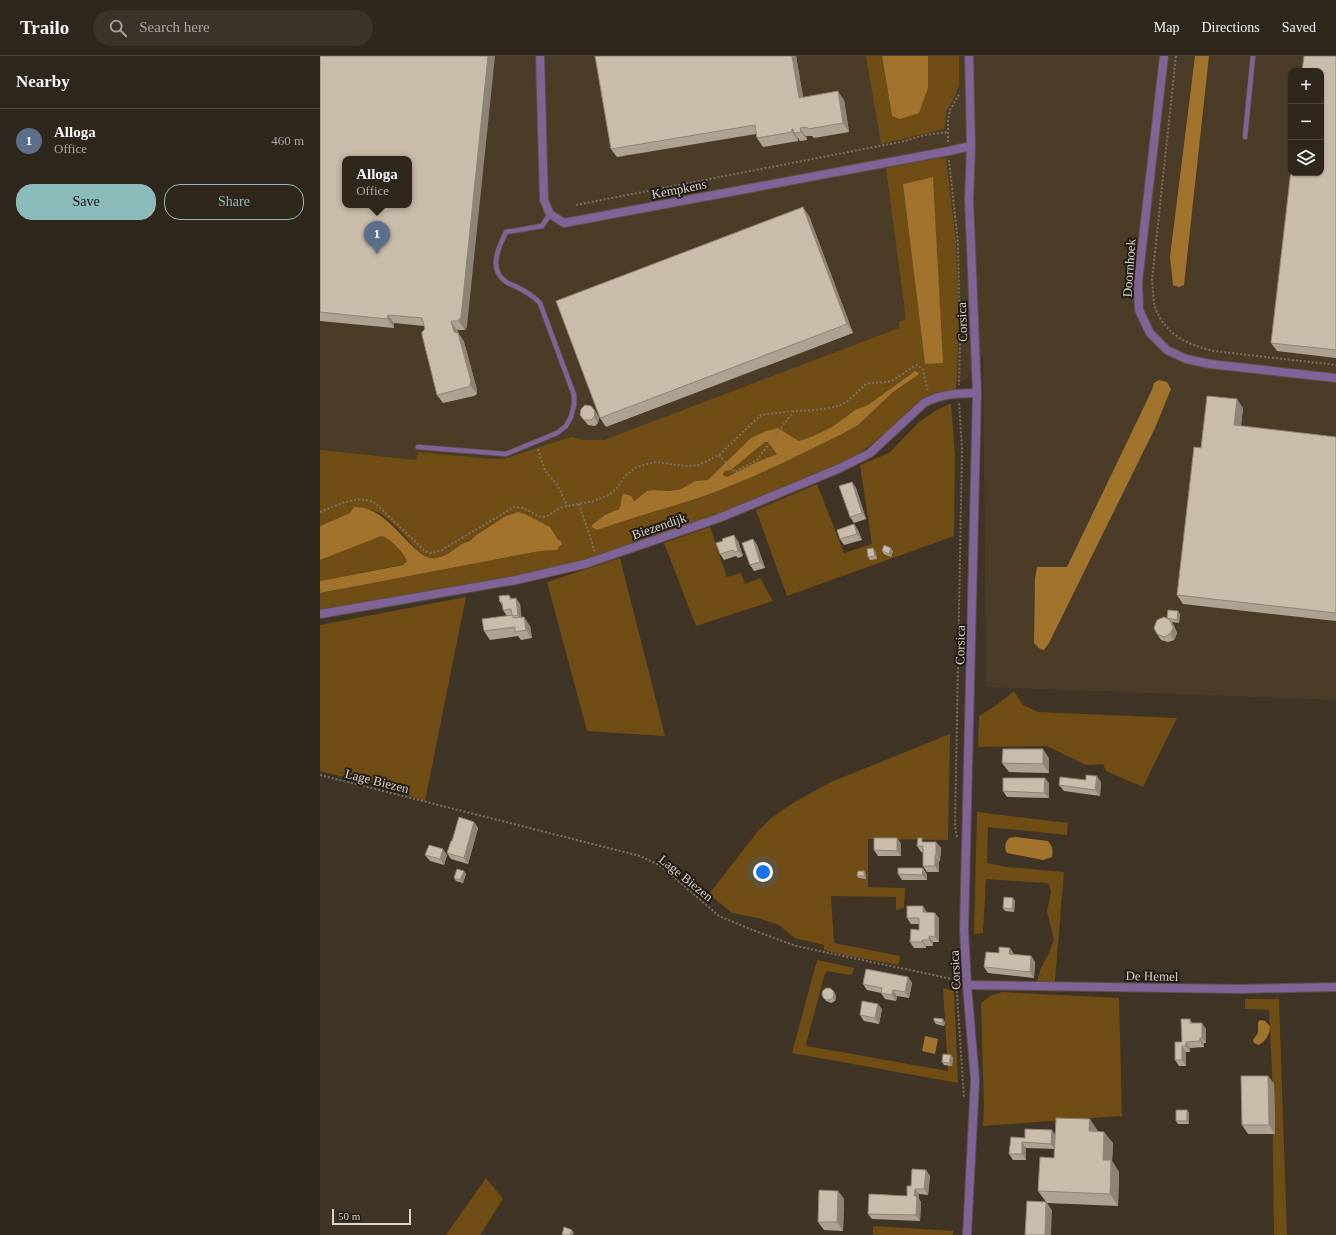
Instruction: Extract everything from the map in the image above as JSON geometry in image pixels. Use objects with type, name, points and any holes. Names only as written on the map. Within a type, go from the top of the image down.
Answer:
[{"type":"street","points":[[540,56],[544,200],[550,214]]},
{"type":"street","name":"Corsica","points":[[967,1235],[975,1080],[964,930],[977,393],[969,199],[971,146],[969,56]]},
{"type":"street","name":"Doornhoek","points":[[1164,56],[1138,282],[1139,310],[1150,333],[1167,350],[1186,359],[1210,364],[1336,378]]},
{"type":"street","name":"Kempkens","points":[[550,214],[564,223],[971,146]]},
{"type":"street","name":"Biezendijk","points":[[320,614],[516,580],[585,564],[719,518],[844,466],[870,452],[924,403],[937,396],[958,393],[977,393]]},
{"type":"street","name":"De Hemel","points":[[967,985],[1240,989],[1336,987]]},
{"type":"lane","points":[[1245,137],[1253,56]]},
{"type":"lane","points":[[418,447],[506,454],[557,434],[566,426],[574,405],[574,395],[540,303],[534,297],[504,281],[498,272],[496,260],[500,245],[506,232],[542,226],[550,214]]},
{"type":"path","name":"Doornhoek","points":[[1176,56],[1152,280],[1155,306],[1162,321],[1171,332],[1185,342],[1214,351],[1336,365]]},
{"type":"path","name":"Corsica","points":[[958,393],[960,341],[958,244],[949,151],[948,121],[950,110],[960,92],[961,87]]},
{"type":"path","name":"Kempkens","points":[[576,205],[948,132]]},
{"type":"path","points":[[320,512],[355,499],[363,499],[374,502],[425,551],[435,553],[514,507],[524,508],[538,516],[547,516],[560,508],[594,501],[609,495],[617,488],[625,476],[635,468],[646,464],[656,462],[693,466],[719,455],[761,415],[829,409],[847,401],[865,384],[890,382],[917,365],[923,370],[929,393]]},
{"type":"path","points":[[719,455],[735,472],[757,460],[794,411]]},
{"type":"path","points":[[536,442],[545,471],[561,492],[567,506]]},
{"type":"path","points":[[578,504],[596,556]]},
{"type":"path","name":"Lage Biezen","points":[[320,775],[640,856],[661,866],[719,916],[750,929],[796,946],[956,979],[967,985]]},
{"type":"shaded area","points":[[320,56],[1336,56],[1336,700],[986,687],[983,355],[966,380],[928,395],[860,452],[758,499],[320,474]]},
{"type":"shaded area","points":[[866,56],[882,56],[892,116],[928,88],[928,56],[959,56],[959,85],[946,112],[944,129],[881,144]]},
{"type":"shaded area","points":[[882,56],[928,56],[928,88],[919,113],[900,119],[892,116]]},
{"type":"shaded area","points":[[1195,56],[1209,56],[1184,285],[1179,287],[1173,285],[1170,257]]},
{"type":"shaded area","points":[[946,158],[956,242],[959,318],[956,389],[935,393],[915,404],[881,439],[880,438],[855,456],[818,474],[716,517],[550,570],[320,610],[320,593],[540,551],[558,550],[558,547],[562,545],[556,537],[513,513],[456,549],[434,559],[424,557],[391,522],[379,513],[371,510],[358,507],[350,513],[320,526],[320,450],[416,460],[418,452],[503,459],[571,437],[584,440],[604,440],[899,328],[899,322],[906,319],[886,168]],"holes":[[[933,177],[942,363],[925,364],[903,184]],[[915,371],[919,373],[918,375],[893,392],[858,425],[842,434],[734,485],[597,530],[615,511],[621,507],[621,498],[634,501],[647,491],[669,491],[681,489],[695,481],[708,480],[766,431],[778,428],[799,441],[813,436],[832,427],[855,410],[868,405]]]},
{"type":"shaded area","points":[[933,177],[943,363],[925,364],[903,184]]},
{"type":"shaded area","points":[[915,371],[919,373],[893,392],[858,425],[780,464],[734,485],[703,496],[597,530],[592,527],[592,525],[605,515],[619,509],[624,494],[631,496],[634,501],[647,491],[669,491],[681,489],[695,481],[708,480],[751,438],[766,431],[778,428],[799,441],[832,427],[855,410],[868,405]],"holes":[[[765,442],[768,442],[777,454],[727,477],[724,476],[723,474],[725,471],[731,470]]]},
{"type":"shaded area","points":[[1159,380],[1167,382],[1171,389],[1155,428],[1049,643],[1044,650],[1040,649],[1034,643],[1035,579],[1037,567],[1067,567],[1154,383]]},
{"type":"shaded area","points":[[951,403],[955,455],[954,536],[787,596],[756,510],[817,484],[844,553],[872,544],[860,465],[889,453],[919,422],[935,411]]},
{"type":"shaded area","points":[[765,442],[768,442],[777,453],[727,478],[724,476],[723,474],[725,471],[731,470]]},
{"type":"shaded area","points":[[354,507],[368,509],[380,515],[419,552],[428,557],[437,558],[444,556],[506,516],[518,512],[550,527],[558,540],[561,541],[562,545],[558,547],[558,550],[540,551],[320,593],[320,581],[403,565],[407,561],[396,546],[388,539],[381,536],[320,560],[320,526],[350,513]]},
{"type":"shaded area","points":[[710,527],[727,577],[741,573],[745,584],[760,578],[773,601],[696,626],[664,543]]},
{"type":"shaded area","points":[[377,536],[387,537],[407,558],[405,564],[320,581],[320,560]]},
{"type":"shaded area","points":[[620,558],[665,736],[587,731],[547,582]]},
{"type":"shaded area","points":[[466,597],[425,801],[380,786],[320,771],[320,625]]},
{"type":"shaded area","points":[[1014,691],[1023,705],[1038,712],[1177,718],[1143,787],[1106,771],[1103,764],[1086,765],[1047,746],[978,747],[979,716]]},
{"type":"shaded area","points":[[950,734],[948,840],[868,839],[868,887],[905,888],[904,908],[896,910],[896,897],[831,896],[834,943],[900,956],[899,965],[824,950],[824,945],[795,938],[779,925],[758,918],[732,913],[709,894],[758,831],[771,818],[793,803],[831,782]]},
{"type":"shaded area","points":[[977,812],[1068,823],[1067,835],[988,827],[987,863],[1007,867],[1064,872],[1055,981],[1037,981],[1054,939],[1047,912],[1051,892],[1049,884],[986,879],[983,933],[974,934]]},
{"type":"shaded area","points":[[1016,837],[1048,841],[1052,849],[1052,857],[1043,860],[1007,853],[1005,845],[1009,838]]},
{"type":"shaded area","points":[[817,960],[854,968],[852,974],[849,975],[827,971],[825,973],[806,1044],[807,1046],[948,1071],[943,988],[954,991],[958,1083],[792,1053]]},
{"type":"shaded area","points":[[1002,992],[1119,998],[1122,1117],[983,1126],[984,1108],[981,1003],[992,995]]},
{"type":"shaded area","points":[[1245,999],[1279,999],[1287,1235],[1274,1235],[1272,1070],[1269,1010],[1245,1009]]},
{"type":"shaded area","points":[[1260,1020],[1265,1021],[1270,1026],[1267,1037],[1259,1045],[1254,1043],[1253,1040],[1258,1033],[1258,1022]]},
{"type":"shaded area","points":[[925,1036],[938,1039],[935,1054],[922,1051]]},
{"type":"shaded area","points":[[486,1178],[503,1199],[480,1235],[446,1235]]},
{"type":"shaded area","points":[[873,1226],[953,1231],[953,1235],[873,1235]]},
{"type":"building","points":[[320,56],[488,56],[461,317],[458,321],[451,321],[454,332],[458,333],[471,381],[470,385],[468,387],[437,395],[422,335],[422,332],[425,329],[422,318],[388,315],[387,319],[320,312]]},
{"type":"building","points":[[595,56],[792,56],[799,98],[838,91],[843,123],[808,129],[807,127],[800,128],[801,132],[794,133],[792,129],[792,132],[757,138],[755,125],[611,149]]},
{"type":"building","points":[[1304,56],[1336,56],[1336,350],[1271,343],[1290,176],[1324,176],[1324,68],[1302,68]]},
{"type":"building","points":[[803,207],[847,324],[600,418],[556,301]]},
{"type":"building","points":[[1207,396],[1237,399],[1234,425],[1336,437],[1336,613],[1177,595],[1194,447],[1201,448]]},
{"type":"building","points":[[585,405],[591,406],[595,411],[594,417],[591,420],[584,420],[580,415],[581,409]]},
{"type":"building","points":[[852,482],[862,513],[850,517],[839,486]]},
{"type":"building","points":[[854,524],[857,534],[840,539],[837,530]]},
{"type":"building","points":[[734,535],[738,551],[734,552],[733,550],[720,554],[716,543],[723,541],[722,539]]},
{"type":"building","points":[[753,539],[760,562],[750,565],[742,543]]},
{"type":"building","points":[[884,545],[891,548],[889,554],[882,551]]},
{"type":"building","points":[[873,548],[875,556],[868,557],[867,549]]},
{"type":"building","points":[[509,595],[510,599],[516,598],[518,615],[512,615],[511,609],[503,610],[502,602],[500,602],[499,596]]},
{"type":"building","points":[[1168,610],[1178,611],[1177,620],[1167,618]]},
{"type":"building","points":[[513,615],[513,618],[524,617],[526,630],[515,632],[515,627],[484,631],[482,619]]},
{"type":"building","points":[[1164,617],[1170,620],[1173,628],[1170,634],[1164,637],[1157,634],[1154,628],[1157,620]]},
{"type":"building","points":[[1003,749],[1043,749],[1043,764],[1002,763]]},
{"type":"building","points":[[1086,775],[1097,776],[1095,790],[1059,785],[1060,777],[1086,780]]},
{"type":"building","points":[[1003,778],[1045,778],[1044,793],[1003,791]]},
{"type":"building","points":[[459,817],[474,822],[464,858],[447,853]]},
{"type":"building","points":[[874,838],[897,838],[897,851],[874,850]]},
{"type":"building","points":[[918,838],[922,838],[922,842],[936,842],[935,866],[923,866],[923,846],[917,846]]},
{"type":"building","points":[[429,845],[443,849],[440,859],[425,855]]},
{"type":"building","points":[[898,868],[923,868],[922,875],[898,874]]},
{"type":"building","points":[[457,869],[464,871],[460,880],[454,878]]},
{"type":"building","points":[[858,871],[864,871],[864,876],[857,876]]},
{"type":"building","points":[[1004,897],[1013,898],[1012,909],[1003,908]]},
{"type":"building","points":[[907,906],[923,906],[923,912],[935,913],[935,937],[929,936],[929,940],[922,940],[922,942],[910,942],[911,929],[919,930],[919,918],[907,918]]},
{"type":"building","points":[[999,947],[1010,948],[1009,954],[1031,956],[1030,972],[984,967],[986,952],[999,953]]},
{"type":"building","points":[[866,969],[908,977],[905,992],[893,990],[892,995],[881,993],[882,988],[863,984]]},
{"type":"building","points":[[828,988],[832,990],[834,994],[832,998],[828,1000],[824,998],[822,994],[824,990]]},
{"type":"building","points":[[862,1001],[878,1004],[875,1018],[860,1015]]},
{"type":"building","points":[[934,1018],[943,1019],[942,1023],[934,1021]]},
{"type":"building","points":[[1181,1019],[1190,1019],[1190,1023],[1202,1023],[1202,1038],[1200,1038],[1200,1041],[1186,1042],[1186,1046],[1182,1046],[1182,1060],[1175,1060],[1175,1042],[1182,1042]]},
{"type":"building","points":[[943,1054],[951,1055],[949,1063],[942,1062]]},
{"type":"building","points":[[1241,1076],[1268,1076],[1269,1125],[1242,1125]]},
{"type":"building","points":[[1176,1110],[1187,1110],[1187,1121],[1176,1121]]},
{"type":"building","points":[[1056,1118],[1090,1119],[1089,1131],[1104,1132],[1103,1160],[1111,1160],[1110,1194],[1038,1191],[1040,1157],[1054,1158]]},
{"type":"building","points":[[1025,1129],[1052,1130],[1051,1144],[1022,1142],[1022,1154],[1009,1154],[1011,1137],[1025,1138]]},
{"type":"building","points":[[912,1169],[926,1170],[924,1189],[915,1189],[914,1196],[917,1196],[916,1215],[868,1214],[869,1194],[907,1196],[907,1186],[911,1186]]},
{"type":"building","points":[[819,1190],[838,1191],[837,1222],[818,1222]]},
{"type":"building","points":[[1027,1201],[1046,1202],[1045,1235],[1025,1235]]},
{"type":"building","points":[[564,1227],[572,1230],[570,1235],[562,1235]]},
{"type":"place","name":"Alloga","points":[[377,254]]}]
